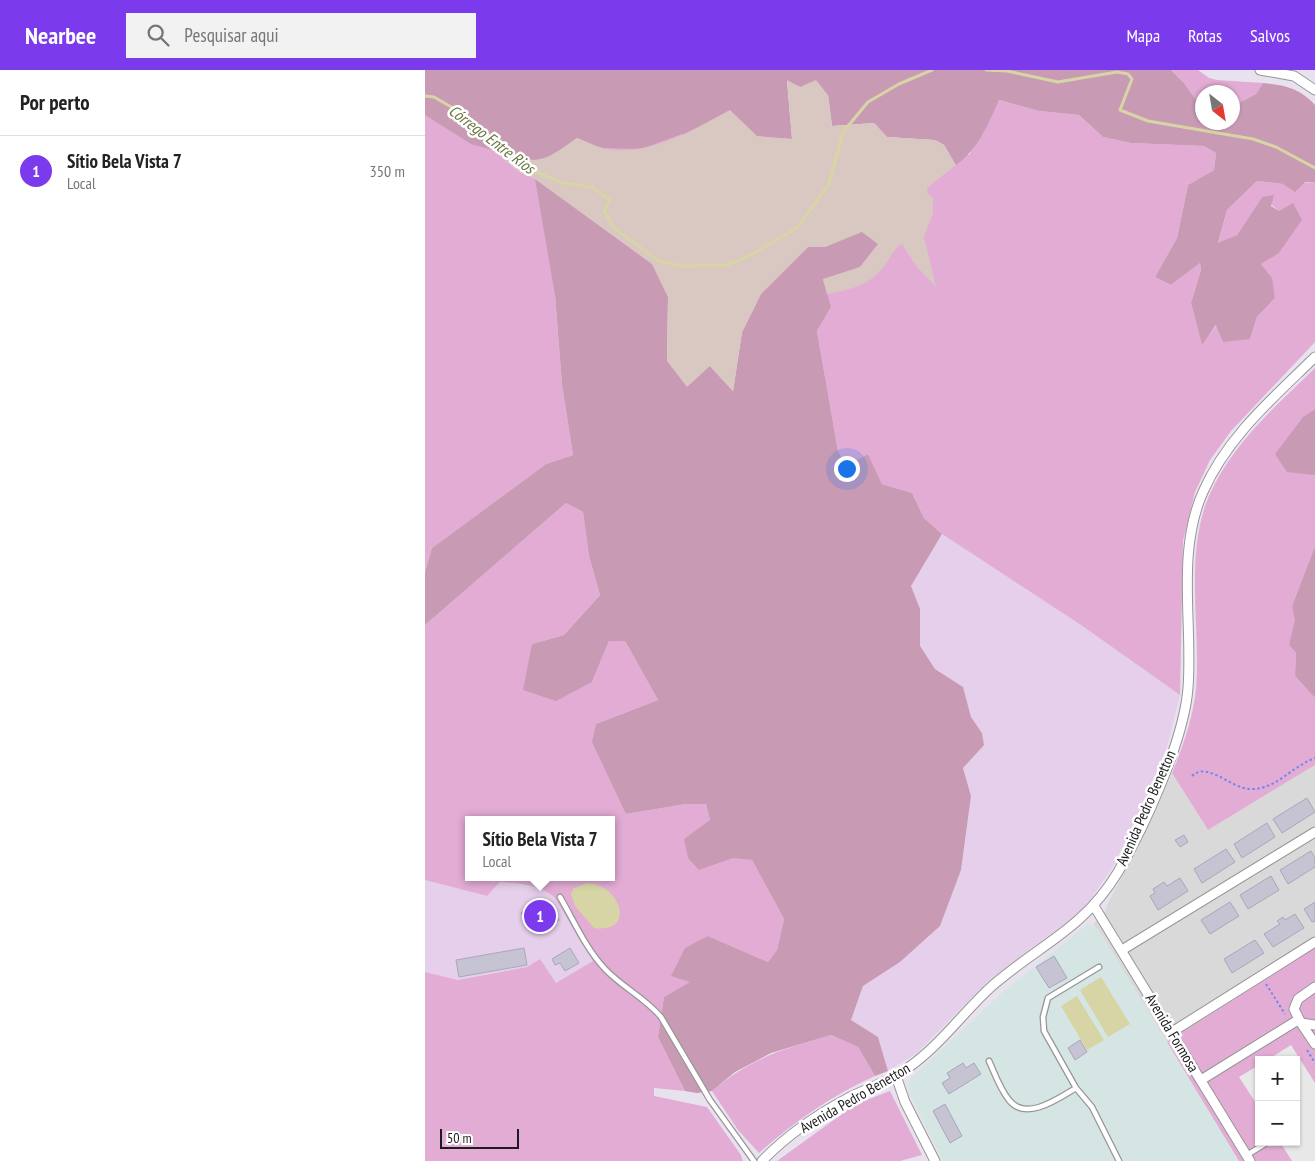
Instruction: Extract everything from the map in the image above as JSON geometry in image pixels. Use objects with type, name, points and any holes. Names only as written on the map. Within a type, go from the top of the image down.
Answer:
[{"type":"street","points":[[1260,70],[1294,76],[1315,90]]},
{"type":"street","name":"Avenida Pedro Benetton","points":[[762,1161],[792,1133],[825,1111],[895,1076],[922,1058],[993,986],[1079,921],[1094,906],[1119,870],[1137,834],[1173,749],[1182,721],[1188,690],[1190,542],[1201,494],[1213,471],[1240,433],[1315,357]]},
{"type":"street","points":[[1122,950],[1315,832]]},
{"type":"street","name":"Avenida Formosa","points":[[1094,906],[1248,1158]]},
{"type":"street","points":[[1172,1032],[1315,942]]},
{"type":"street","points":[[1315,987],[1311,993],[1295,1004],[1295,1014],[1315,1044]]},
{"type":"street","points":[[1201,1080],[1299,1021],[1315,1025]]},
{"type":"street","points":[[895,1076],[915,1124],[935,1161]]},
{"type":"lane","points":[[560,897],[595,958],[606,970],[652,1006],[661,1017],[710,1100],[754,1161]]},
{"type":"lane","points":[[1099,967],[1048,998],[1043,1017],[1044,1031],[1076,1088],[1092,1107],[1119,1161]]},
{"type":"lane","points":[[989,1061],[1008,1099],[1020,1107],[1044,1106],[1076,1088]]},
{"type":"lane","points":[[1248,1158],[1263,1146]]},
{"type":"path","points":[[1192,776],[1195,772],[1205,771],[1241,788],[1259,788],[1275,782],[1315,758]]},
{"type":"shaded area","points":[[425,70],[1171,70],[1184,83],[1195,99],[1195,130],[1240,130],[1240,102],[1256,94],[1263,83],[1291,88],[1309,99],[1315,105],[1315,182],[1305,182],[1295,192],[1283,184],[1257,181],[1227,210],[1218,243],[1237,235],[1262,197],[1274,195],[1271,206],[1279,211],[1293,203],[1302,220],[1278,254],[1261,264],[1272,278],[1275,298],[1257,317],[1250,339],[1223,342],[1216,325],[1202,345],[1191,303],[1201,270],[1200,263],[1171,285],[1155,277],[1177,238],[1188,185],[1214,170],[1216,153],[1204,146],[1131,143],[1103,137],[1079,115],[1039,111],[999,100],[977,144],[956,165],[944,145],[935,140],[887,137],[874,123],[832,126],[828,95],[787,81],[792,139],[682,134],[641,149],[602,148],[577,138],[549,158],[533,161],[471,144],[425,115]]},
{"type":"shaded area","points":[[1171,70],[1198,70],[1209,78],[1217,80],[1263,83],[1256,94],[1240,102],[1240,85],[1195,85],[1195,99],[1184,83]]},
{"type":"shaded area","points":[[787,80],[800,87],[816,80],[828,95],[832,126],[874,123],[887,137],[935,140],[944,145],[956,165],[927,188],[928,194],[933,198],[933,213],[924,237],[936,287],[916,266],[902,244],[894,251],[879,272],[867,282],[844,291],[827,294],[823,279],[860,267],[878,244],[862,232],[825,247],[808,247],[761,294],[742,332],[733,391],[710,366],[687,387],[667,361],[668,297],[652,264],[535,179],[517,171],[496,152],[522,159],[539,159],[555,153],[577,138],[603,148],[620,150],[653,146],[700,126],[730,110],[757,136],[792,139]]},
{"type":"shaded area","points":[[998,100],[1039,111],[1079,115],[1103,137],[1131,143],[1204,146],[1216,153],[1214,170],[1188,185],[1177,238],[1155,277],[1171,285],[1200,263],[1201,270],[1191,303],[1202,344],[1217,325],[1250,339],[1257,317],[1275,298],[1271,278],[1261,264],[1278,254],[1279,211],[1262,197],[1237,235],[1218,244],[1227,210],[1257,181],[1283,184],[1315,182],[1315,342],[1231,431],[1210,460],[1195,492],[1183,541],[1180,695],[1081,625],[942,534],[924,518],[912,493],[882,484],[868,454],[846,465],[838,451],[817,331],[831,307],[555,295],[562,385],[573,455],[546,464],[432,548],[425,572],[425,115],[969,155],[984,132]]},
{"type":"shaded area","points":[[535,179],[652,264],[668,297],[667,361],[710,366],[733,391],[742,332],[761,294],[808,247],[825,247],[862,231],[878,244],[860,267],[823,280],[831,307],[817,331],[838,451],[846,465],[868,454],[882,484],[912,493],[924,518],[942,534],[911,586],[920,609],[920,646],[935,669],[963,687],[971,717],[982,733],[984,745],[963,768],[971,796],[961,870],[940,926],[900,962],[863,986],[851,1020],[878,1037],[888,1071],[875,1076],[858,1047],[831,1035],[771,1053],[735,1072],[712,1091],[697,1093],[685,1091],[658,1037],[664,997],[690,982],[671,976],[685,948],[708,936],[768,962],[777,950],[784,919],[752,860],[733,858],[699,870],[688,858],[684,839],[710,820],[706,804],[686,804],[626,814],[592,742],[596,724],[658,700],[625,641],[609,641],[592,682],[556,701],[523,690],[532,644],[564,635],[600,595],[589,556],[583,512],[566,503],[425,625],[425,572],[432,548],[546,464],[573,455],[562,385],[555,295]]},
{"type":"shaded area","points":[[1315,368],[1315,409],[1304,416],[1313,474],[1315,475],[1315,546],[1292,606],[1296,620],[1289,645],[1296,653],[1295,676],[1315,698],[1315,765],[1208,830],[1172,773],[1193,711],[1196,689],[1195,566],[1201,518],[1209,496],[1219,477],[1242,443],[1270,412]]},
{"type":"shaded area","points":[[1315,409],[1315,475],[1287,472],[1275,454],[1304,416]]},
{"type":"shaded area","points":[[566,503],[583,512],[589,556],[600,595],[564,635],[532,644],[592,682],[609,641],[625,641],[658,700],[596,724],[626,814],[686,804],[706,804],[710,820],[699,870],[733,857],[752,860],[784,919],[777,950],[768,962],[708,936],[691,982],[664,997],[658,1037],[685,1091],[654,1088],[654,1096],[707,1107],[741,1155],[743,1161],[425,1161],[425,972],[458,980],[527,967],[540,959],[556,983],[593,961],[554,897],[542,889],[529,885],[500,882],[487,896],[425,880],[425,625]]},
{"type":"shaded area","points":[[942,534],[1081,625],[1180,695],[1167,747],[1148,794],[1113,867],[1090,900],[1075,916],[988,981],[917,1053],[888,1071],[878,1037],[851,1020],[863,986],[900,962],[940,926],[961,870],[971,796],[963,768],[983,745],[982,733],[971,717],[963,687],[935,669],[920,647],[920,609],[911,586]]},
{"type":"shaded area","points":[[1315,546],[1315,698],[1295,676],[1296,653],[1289,645],[1295,620],[1292,606]]},
{"type":"shaded area","points":[[1315,765],[1315,948],[1167,1042],[1098,929],[1093,925],[1106,910],[1172,773],[1208,830]]},
{"type":"shaded area","points":[[425,880],[487,896],[500,882],[533,886],[547,890],[554,897],[593,961],[556,984],[540,959],[527,967],[458,980],[425,972]]},
{"type":"shaded area","points":[[587,883],[599,886],[609,892],[616,900],[619,908],[619,917],[616,924],[607,928],[594,928],[575,906],[571,894],[574,888]]},
{"type":"shaded area","points":[[1088,924],[1098,929],[1239,1161],[943,1161],[908,1091],[909,1080],[1003,992]]},
{"type":"shaded area","points":[[1315,948],[1315,1161],[1239,1161],[1167,1042]]},
{"type":"shaded area","points":[[1101,977],[1130,1024],[1108,1037],[1080,990]]},
{"type":"shaded area","points":[[1077,996],[1104,1040],[1087,1050],[1061,1006]]},
{"type":"shaded area","points":[[831,1035],[858,1047],[875,1076],[859,1083],[814,1110],[759,1153],[738,1130],[712,1091],[754,1062],[797,1045]]},
{"type":"shaded area","points":[[1291,1045],[1298,1056],[1273,1056]]},
{"type":"shaded area","points":[[1300,1059],[1315,1083],[1315,1161],[1292,1161],[1283,1146],[1300,1146]]},
{"type":"shaded area","points":[[1255,1067],[1255,1102],[1239,1077]]},
{"type":"shaded area","points":[[890,1091],[922,1155],[900,1161],[777,1161],[856,1104]]},
{"type":"building","points":[[1307,798],[1315,812],[1282,833],[1273,819]]},
{"type":"building","points":[[1267,823],[1275,837],[1242,858],[1234,844]]},
{"type":"building","points":[[1184,835],[1188,842],[1180,847],[1175,840]]},
{"type":"building","points":[[1226,849],[1235,862],[1202,883],[1194,869]]},
{"type":"building","points":[[1311,851],[1315,858],[1315,867],[1288,884],[1280,870]]},
{"type":"building","points":[[1271,876],[1279,890],[1248,909],[1240,895]]},
{"type":"building","points":[[1180,878],[1188,891],[1158,910],[1150,896],[1155,893],[1153,889],[1164,882],[1167,886]]},
{"type":"building","points":[[547,901],[559,920],[533,933],[521,913],[530,906],[533,910]]},
{"type":"building","points":[[1230,902],[1239,916],[1210,934],[1201,920]]},
{"type":"building","points":[[1315,902],[1315,921],[1312,922],[1304,909]]},
{"type":"building","points":[[1295,914],[1304,928],[1273,947],[1264,934],[1280,924],[1277,921],[1283,917],[1285,920]]},
{"type":"building","points":[[1255,940],[1264,953],[1232,973],[1224,959]]},
{"type":"building","points":[[524,948],[527,965],[459,977],[456,960]]},
{"type":"building","points":[[570,948],[579,963],[565,971],[560,963],[555,965],[552,959]]},
{"type":"building","points":[[1054,956],[1067,978],[1049,988],[1036,967]]},
{"type":"building","points":[[1080,1040],[1087,1052],[1075,1060],[1068,1048]]},
{"type":"building","points":[[963,1063],[966,1068],[974,1063],[981,1074],[949,1094],[942,1083],[950,1078],[947,1073]]},
{"type":"building","points":[[945,1104],[962,1136],[950,1143],[933,1111]]},
{"type":"waterway","name":"Córrego Entre Rios","points":[[425,96],[434,97],[453,108],[536,172],[563,183],[592,187],[610,200],[604,211],[614,228],[659,261],[682,266],[727,265],[749,256],[797,228],[829,184],[843,132],[868,102],[899,84],[932,70]]},
{"type":"waterway","name":"Córrego Entre Rios","points":[[986,70],[1007,71],[1058,82],[1117,72],[1128,74],[1132,79],[1120,110],[1148,121],[1253,139],[1276,147],[1315,168]]},
{"type":"place","name":"Sítio Bela Vista 7","points":[[540,916]]}]
